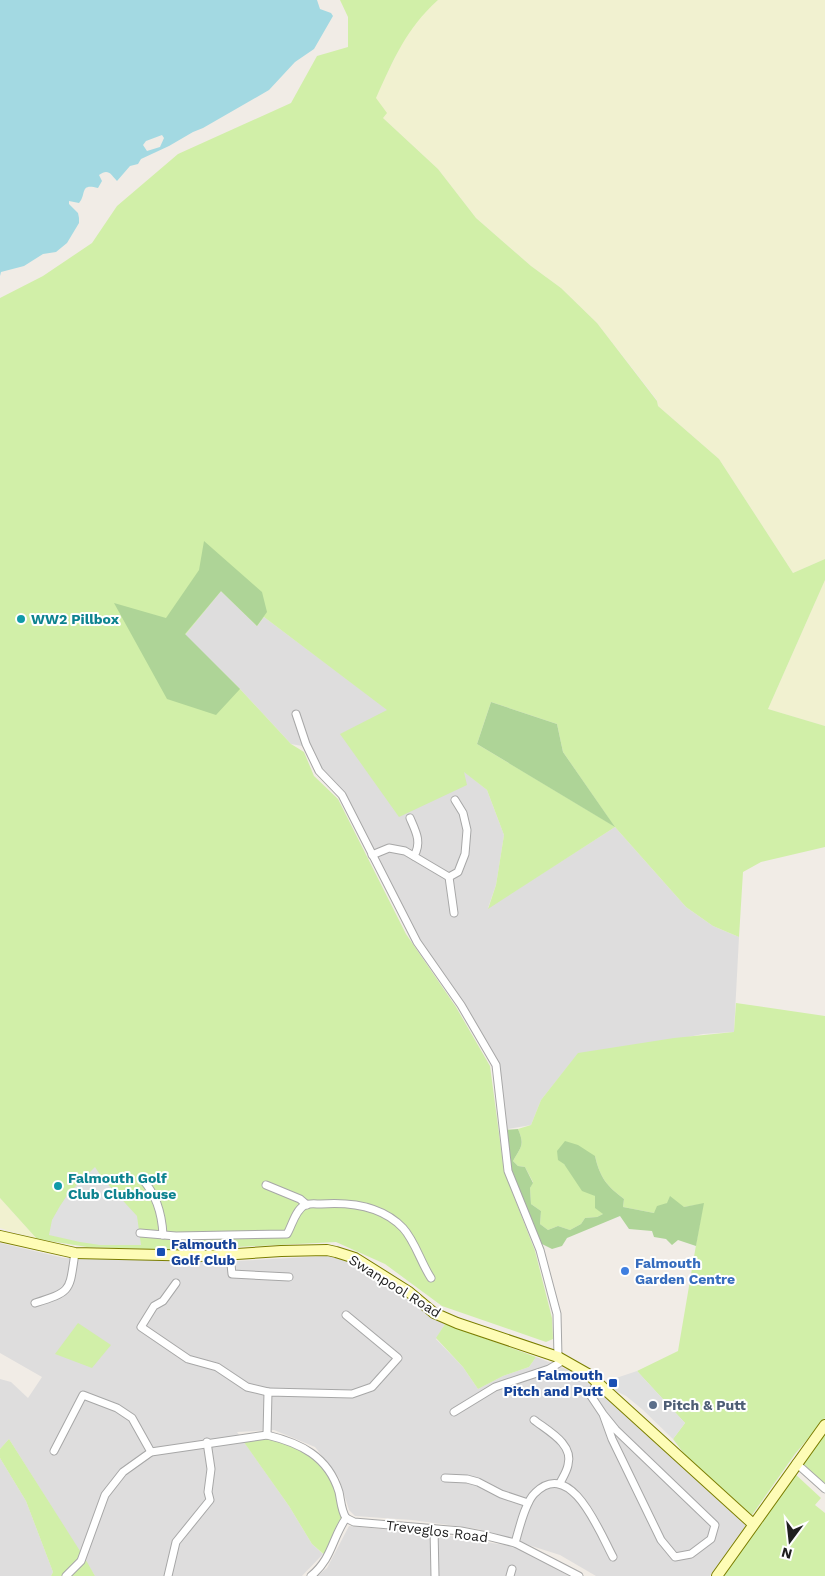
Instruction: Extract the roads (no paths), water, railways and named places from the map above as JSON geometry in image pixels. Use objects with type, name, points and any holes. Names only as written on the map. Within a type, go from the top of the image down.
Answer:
[{"type":"street","points":[[296,714],[306,744],[319,771],[342,795],[417,942],[461,1004],[496,1065],[508,1171],[540,1250],[558,1317],[561,1359],[549,1368],[495,1387],[454,1412]]},
{"type":"street","points":[[448,877],[458,872],[466,846],[467,830],[463,813],[455,800]]},
{"type":"street","points":[[410,818],[417,834],[419,848],[414,856]]},
{"type":"street","points":[[372,855],[389,848],[405,851],[448,877],[454,913]]},
{"type":"street","points":[[142,1179],[148,1185],[160,1208],[163,1235]]},
{"type":"street","points":[[266,1185],[300,1198],[307,1205]]},
{"type":"street","points":[[140,1234],[287,1234],[298,1212],[307,1205],[336,1203],[357,1205],[373,1209],[404,1228],[431,1278]]},
{"type":"street","name":"Swanpool Road","points":[[0,1236],[75,1253],[230,1255],[327,1250],[355,1258],[409,1292],[434,1313],[457,1323],[561,1359],[588,1374],[753,1524]]},
{"type":"street","points":[[35,1303],[60,1295],[70,1284],[75,1253]]},
{"type":"street","points":[[230,1255],[232,1274],[289,1277]]},
{"type":"street","points":[[176,1283],[163,1300],[154,1306],[141,1327],[188,1359],[217,1367],[247,1387],[268,1392],[352,1394],[372,1387],[398,1358],[346,1315]]},
{"type":"street","points":[[597,1381],[591,1396],[616,1430],[715,1525],[711,1539],[691,1554],[675,1558],[661,1540],[612,1440],[603,1414]]},
{"type":"street","points":[[267,1434],[268,1392]]},
{"type":"street","points":[[54,1451],[83,1395],[117,1408],[132,1418],[151,1452]]},
{"type":"street","points":[[534,1420],[563,1442],[570,1454],[568,1465],[560,1483]]},
{"type":"street","points":[[717,1576],[825,1425]]},
{"type":"street","points":[[66,1576],[80,1561],[105,1495],[123,1472],[151,1452],[267,1434],[305,1447],[316,1456],[334,1480],[339,1491],[342,1513],[346,1518],[339,1528],[328,1558],[312,1576]]},
{"type":"street","points":[[168,1576],[176,1542],[210,1500],[208,1492],[211,1469],[207,1442]]},
{"type":"street","points":[[796,1463],[825,1489]]},
{"type":"street","points":[[446,1478],[467,1479],[478,1482],[501,1494],[528,1503]]},
{"type":"street","points":[[515,1543],[528,1503],[534,1493],[546,1486],[560,1483],[572,1489],[582,1500],[614,1557]]},
{"type":"street","name":"Treveglos Road","points":[[346,1518],[354,1522],[487,1536],[515,1543],[579,1576]]},
{"type":"street","points":[[434,1529],[435,1576]]},
{"type":"water","points":[[0,0],[317,0],[320,9],[331,13],[333,16],[314,49],[295,62],[269,90],[203,128],[141,159],[138,164],[130,166],[117,181],[107,172],[99,175],[102,181],[98,188],[86,188],[79,203],[69,201],[69,204],[78,213],[79,223],[67,243],[56,252],[43,254],[24,266],[1,272],[0,276]],"holes":[[[162,135],[164,138],[160,147],[147,151],[143,145],[146,141]]]},
{"type":"place","name":"WW2 Pillbox","points":[[21,619]]},
{"type":"place","name":"Falmouth Golf Club Clubhouse","points":[[58,1186]]},
{"type":"place","name":"Falmouth Golf Club","points":[[161,1252]]},
{"type":"place","name":"Falmouth Garden Centre","points":[[625,1271]]},
{"type":"place","name":"Falmouth Pitch and Putt","points":[[613,1383]]},
{"type":"place","name":"Pitch & Putt","points":[[653,1405]]}]
